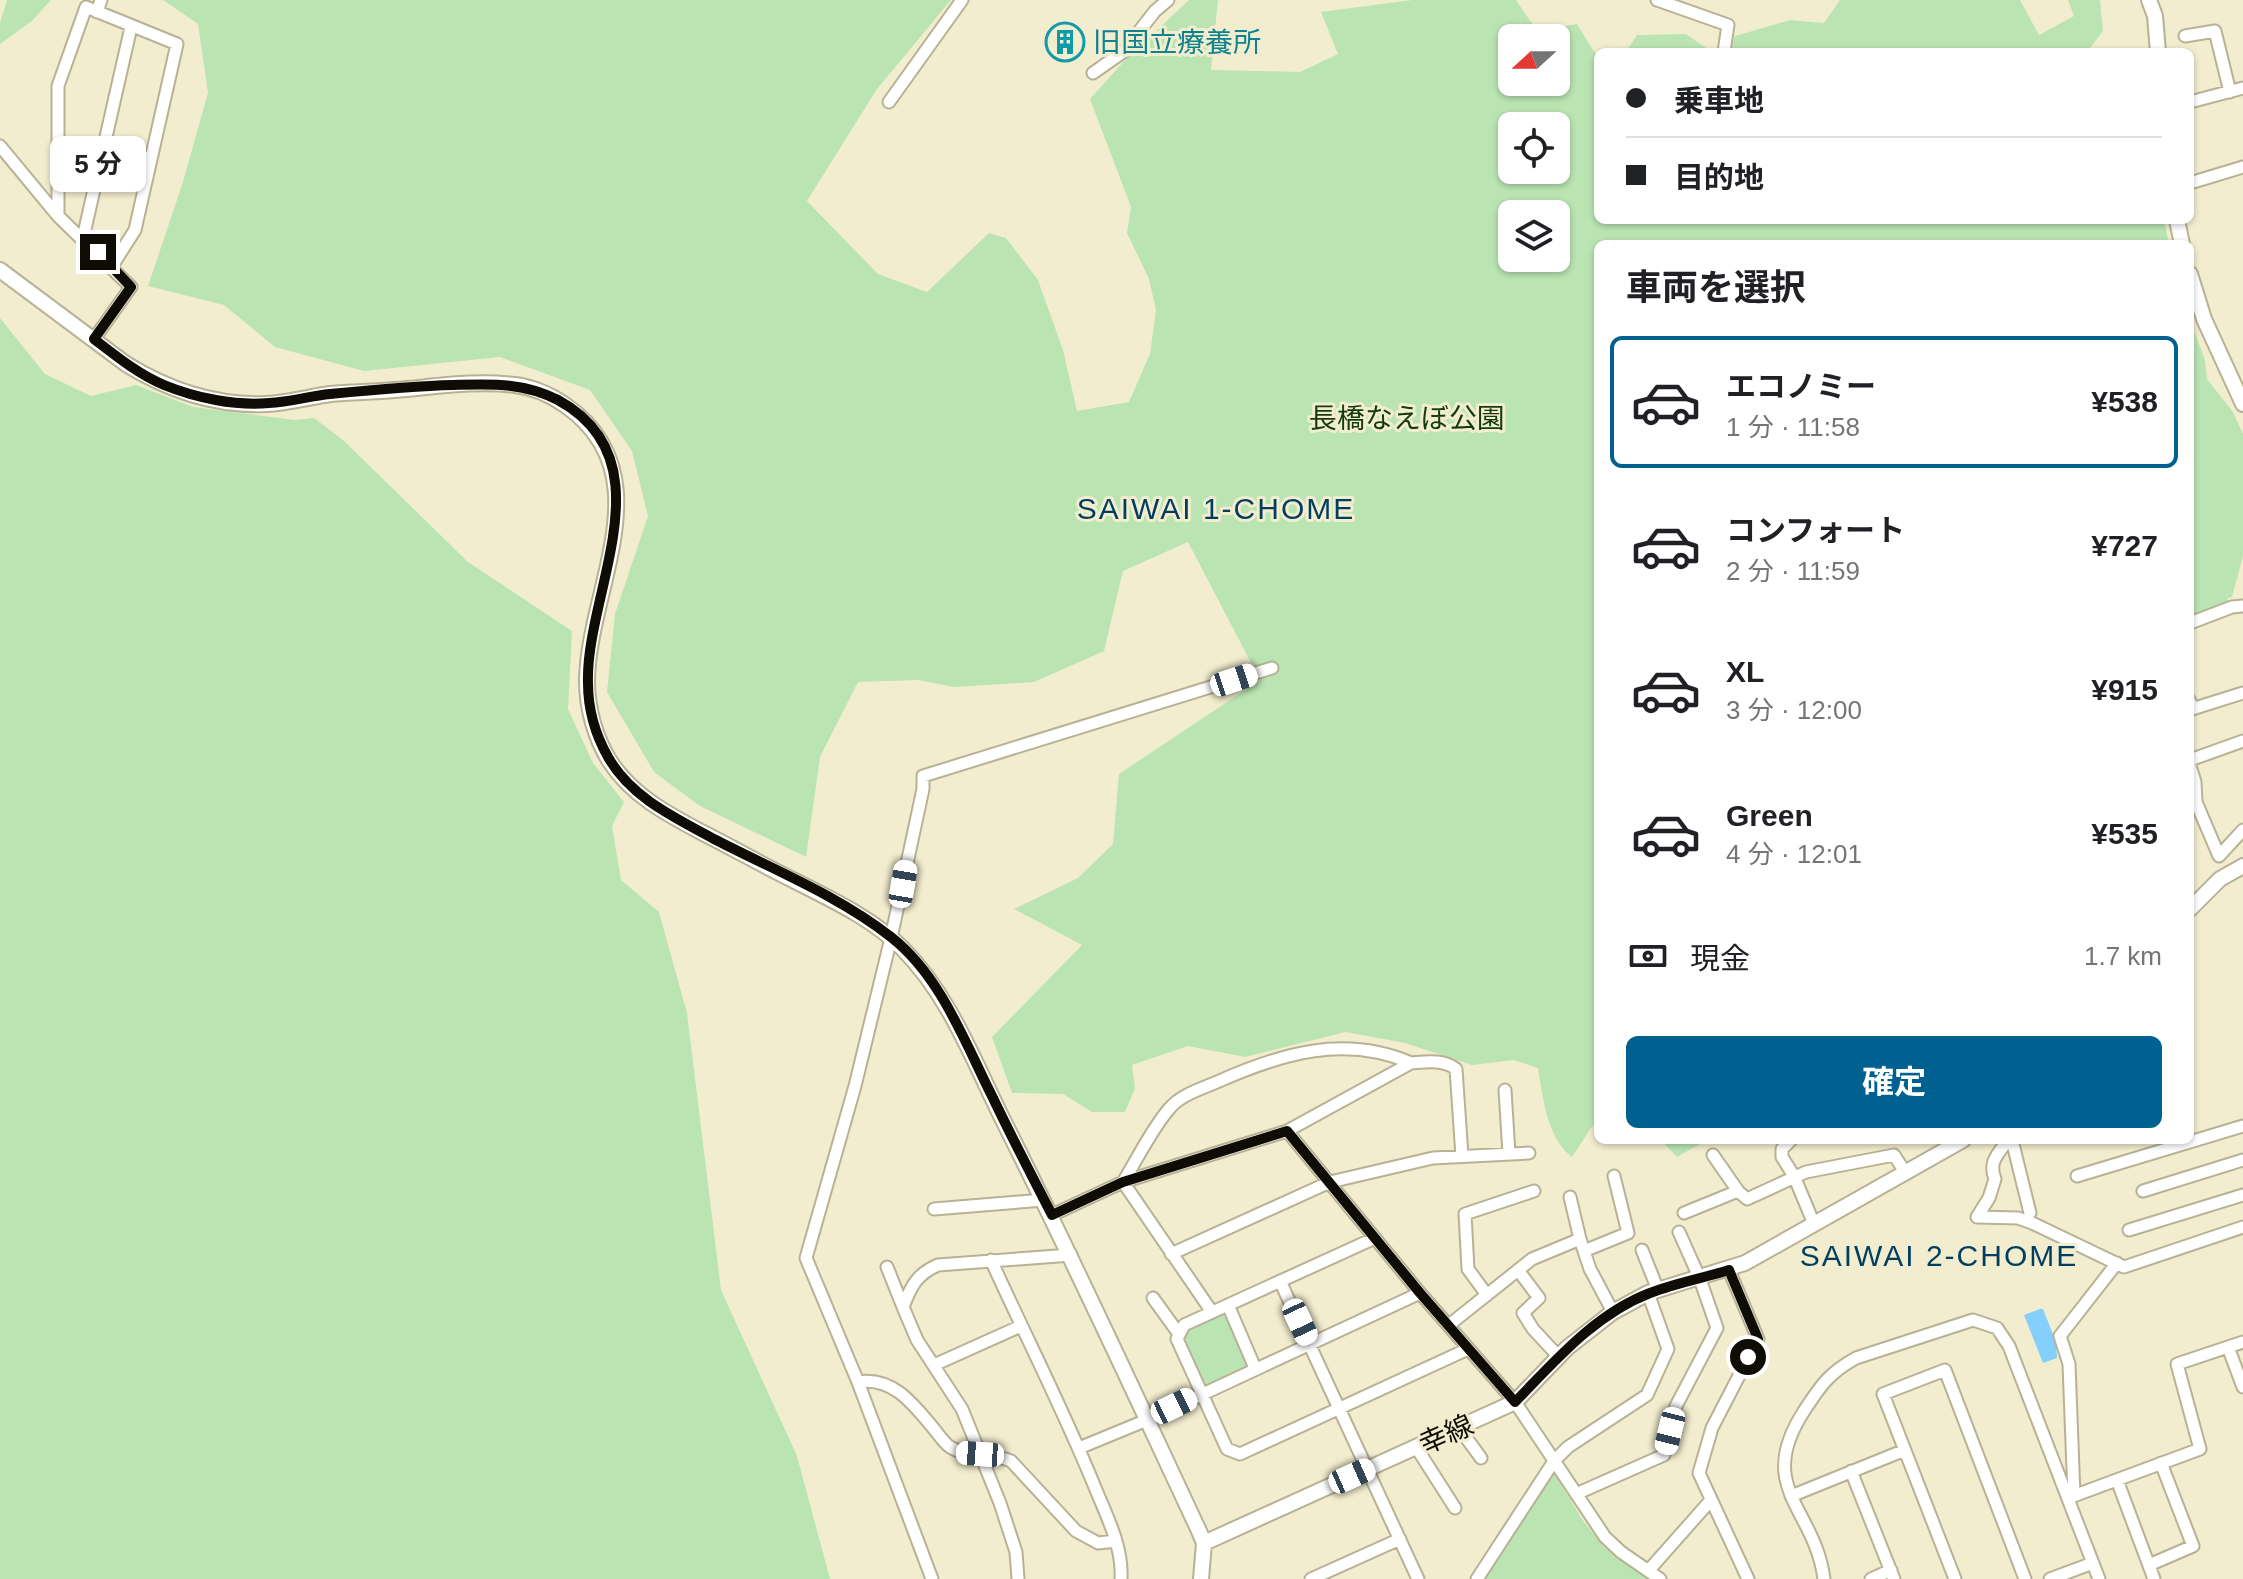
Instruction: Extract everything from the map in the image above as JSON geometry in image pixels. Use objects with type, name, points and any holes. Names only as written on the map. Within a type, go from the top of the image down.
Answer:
[{"type":"street","points":[[889,102],[962,0]]},
{"type":"street","points":[[1093,73],[1123,52],[1168,0]]},
{"type":"street","points":[[1657,0],[1728,25],[1725,48]]},
{"type":"street","points":[[2149,0],[2155,16],[2158,48]]},
{"type":"street","points":[[58,216],[58,86],[86,7],[99,6],[131,27],[177,44],[135,230],[112,266]]},
{"type":"street","points":[[83,238],[131,27]]},
{"type":"street","points":[[2185,36],[2215,31],[2230,92]]},
{"type":"street","points":[[2194,101],[2243,88]]},
{"type":"street","points":[[0,146],[58,216],[131,287],[94,339]]},
{"type":"street","points":[[104,146],[151,159]]},
{"type":"street","points":[[2194,182],[2243,167]]},
{"type":"street","points":[[0,270],[126,364],[190,395],[265,404],[328,395],[492,384],[529,387],[563,403],[593,431],[605,450],[617,491],[613,540],[587,681],[593,723],[611,762],[643,798],[673,817],[832,899],[891,938],[920,966],[951,1016],[1052,1215],[1204,1543],[1201,1579]]},
{"type":"street","points":[[2194,287],[2204,319],[2243,404]]},
{"type":"street","points":[[2194,621],[2243,606]]},
{"type":"street","points":[[932,1579],[858,1382],[806,1258],[855,1086],[891,938],[923,789],[923,776],[1272,668]]},
{"type":"street","points":[[2194,708],[2243,693]]},
{"type":"street","points":[[2194,761],[2243,741]]},
{"type":"street","points":[[2194,798],[2219,856],[2243,830]]},
{"type":"street","points":[[2194,905],[2220,879],[2243,866]]},
{"type":"street","points":[[1123,1182],[1169,1108],[1180,1099],[1248,1068],[1295,1052],[1345,1048],[1395,1056],[1411,1063]]},
{"type":"street","points":[[1052,1215],[1123,1182],[1287,1131],[1411,1063],[1432,1061],[1456,1069],[1462,1156]]},
{"type":"street","points":[[1505,1090],[1509,1154]]},
{"type":"street","points":[[2194,1141],[2243,1126]]},
{"type":"street","points":[[1287,1131],[1420,1293],[1515,1402],[1605,1537],[1660,1579]]},
{"type":"street","points":[[1787,1144],[1782,1149],[1782,1157],[1794,1176],[1814,1224]]},
{"type":"street","name":"幸線","points":[[1204,1543],[1515,1402],[1559,1357],[1613,1312],[1653,1292],[1729,1270],[1956,1144]]},
{"type":"street","points":[[2007,1144],[1993,1160],[1991,1169],[1995,1179],[1989,1198],[1977,1217],[2018,1218],[2051,1230],[2124,1267],[2243,1227]]},
{"type":"street","points":[[2011,1144],[2030,1213]]},
{"type":"street","points":[[2077,1176],[2183,1144]]},
{"type":"street","points":[[1171,1254],[1330,1182],[1433,1158],[1529,1153]]},
{"type":"street","points":[[1713,1155],[1747,1199],[1794,1176],[1894,1155],[1905,1172]]},
{"type":"street","points":[[2143,1191],[2243,1160]]},
{"type":"street","points":[[1449,1325],[1532,1259],[1628,1233],[1614,1176]]},
{"type":"street","points":[[1123,1182],[1212,1312]]},
{"type":"street","points":[[1487,1295],[1468,1269],[1465,1214],[1534,1191]]},
{"type":"street","points":[[1684,1213],[1738,1191]]},
{"type":"street","points":[[1570,1197],[1590,1269],[1613,1312]]},
{"type":"street","points":[[2129,1230],[2242,1197]]},
{"type":"street","points":[[934,1209],[1044,1200]]},
{"type":"street","points":[[1576,1494],[1664,1455],[1676,1406],[1717,1328],[1679,1232]]},
{"type":"street","points":[[1375,1238],[1184,1325],[1177,1339],[1227,1449],[1240,1454],[1468,1349]]},
{"type":"street","points":[[1477,1579],[1554,1461],[1568,1447],[1647,1395],[1668,1349],[1642,1250]]},
{"type":"street","points":[[903,1307],[911,1284],[925,1270],[938,1265],[1071,1255]]},
{"type":"street","points":[[991,1260],[1079,1448],[1116,1541],[1122,1568],[1121,1579]]},
{"type":"street","points":[[2071,1497],[2069,1364],[2060,1336],[2117,1263]]},
{"type":"street","points":[[887,1267],[908,1323],[962,1409],[1016,1552],[1018,1579]]},
{"type":"street","points":[[1518,1270],[1539,1298],[1523,1313],[1559,1357]]},
{"type":"street","points":[[1729,1270],[1758,1339],[1712,1428],[1699,1473],[1748,1579]]},
{"type":"street","points":[[1280,1281],[1418,1579]]},
{"type":"street","points":[[1079,1448],[1147,1420],[1420,1293]]},
{"type":"street","points":[[1153,1298],[1179,1334]]},
{"type":"street","points":[[1228,1305],[1255,1368]]},
{"type":"street","points":[[1824,1579],[1822,1561],[1784,1479],[1785,1451],[1791,1431],[1826,1378],[1856,1358],[1973,1320],[1997,1328],[2009,1346],[2071,1497],[2099,1579]]},
{"type":"street","points":[[934,1365],[1021,1326]]},
{"type":"street","points":[[2071,1497],[2200,1449],[2177,1364],[2243,1342]]},
{"type":"street","points":[[2228,1347],[2243,1387]]},
{"type":"street","points":[[1955,1579],[1883,1394],[1945,1370],[2025,1579]]},
{"type":"street","points":[[858,1382],[876,1381],[897,1389],[948,1447],[963,1453],[997,1455],[1011,1461],[1085,1538],[1098,1543],[1116,1541]]},
{"type":"street","points":[[1459,1428],[1481,1458]]},
{"type":"street","points":[[1416,1447],[1455,1508]]},
{"type":"street","points":[[1791,1496],[1905,1450]]},
{"type":"street","points":[[2149,1565],[2193,1546],[2161,1463]]},
{"type":"street","points":[[1851,1471],[1892,1575],[1871,1579]]},
{"type":"street","points":[[2117,1480],[2154,1579]]},
{"type":"street","points":[[1649,1570],[1711,1500]]},
{"type":"street","points":[[1311,1579],[1400,1539]]},
{"type":"street","points":[[2050,1579],[2093,1563]]},
{"type":"green space","points":[[7,0],[51,0],[32,21],[0,44],[0,23]]},
{"type":"green space","name":"長橋なえぼ公園","points":[[163,0],[951,0],[877,89],[807,201],[878,274],[927,292],[989,233],[1006,238],[1038,280],[1063,350],[1077,411],[1129,402],[1150,354],[1156,310],[1149,279],[1127,233],[1131,207],[1090,99],[1126,59],[1189,0],[1218,0],[1211,70],[1300,72],[1338,54],[1321,12],[1412,0],[1516,0],[1532,24],[1498,24],[1498,96],[1570,96],[1570,25],[1577,24],[1594,52],[1594,224],[2165,224],[2168,240],[1594,240],[1594,1125],[1572,1157],[1552,1128],[1538,1068],[1514,1060],[1472,1065],[1405,1043],[1346,1032],[1245,1057],[1188,1046],[1132,1065],[1135,1088],[1125,1112],[1092,1112],[1063,1094],[1012,1093],[992,1037],[1082,945],[1014,909],[1078,878],[1113,844],[1119,774],[1260,680],[1188,542],[1123,571],[1104,651],[1034,682],[954,687],[918,680],[858,682],[820,757],[806,857],[700,806],[654,772],[607,692],[615,614],[648,516],[632,451],[590,390],[500,357],[364,371],[275,347],[224,305],[148,286],[182,185],[208,93],[198,24]]},
{"type":"green space","points":[[1840,0],[2020,0],[2039,35],[2074,16],[2068,0],[2100,0],[2103,31],[2090,48],[1731,48],[1735,36],[1790,20],[1824,23]]},
{"type":"green space","points":[[1686,34],[1706,48],[1629,48],[1637,35]]},
{"type":"green space","points":[[0,318],[45,374],[91,396],[136,385],[193,407],[295,420],[314,418],[344,441],[468,562],[572,631],[568,709],[593,763],[624,802],[612,826],[621,880],[659,912],[687,1013],[721,1290],[797,1456],[830,1579],[0,1579]]},
{"type":"green space","points":[[2194,331],[2205,360],[2207,379],[2233,412],[2243,434],[2243,556],[2232,597],[2227,599],[2229,602],[2194,615]]},
{"type":"green space","points":[[1665,1144],[1700,1144],[1677,1157]]},
{"type":"green space","points":[[1226,1313],[1248,1365],[1207,1384],[1202,1383],[1183,1339],[1188,1330]]},
{"type":"green space","points":[[1554,1473],[1603,1546],[1648,1579],[1483,1579]]},
{"type":"water","points":[[2043,1309],[2056,1342],[2057,1358],[2043,1363],[2024,1315]]},
{"type":"place","name":"旧国立療養所","points":[[1065,42]]},
{"type":"district","name":"SAIWAI 1-CHOME","points":[[1216,509]]},
{"type":"district","name":"SAIWAI 2-CHOME","points":[[1939,1256]]},
{"type":"route","points":[[98,252],[131,287],[94,339],[144,375],[190,395],[265,404],[328,395],[513,384],[544,393],[579,416],[605,450],[617,491],[613,540],[587,681],[593,723],[611,762],[643,798],[673,817],[832,899],[891,938],[920,966],[972,1055],[1052,1215],[1123,1182],[1287,1131],[1420,1293],[1515,1402],[1567,1348],[1613,1312],[1648,1293],[1729,1270],[1758,1339],[1748,1357]]}]
